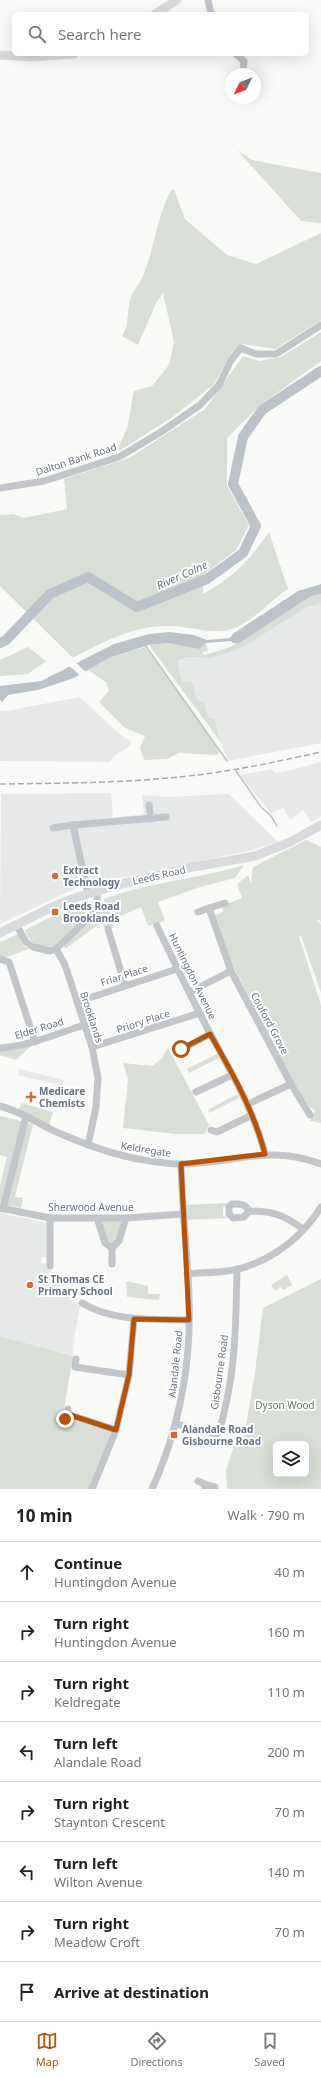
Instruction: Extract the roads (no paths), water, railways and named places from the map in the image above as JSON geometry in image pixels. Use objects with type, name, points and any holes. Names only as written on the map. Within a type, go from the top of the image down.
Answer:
[{"type":"main road","points":[[158,12],[177,0]]},
{"type":"main road","points":[[0,55],[12,56]]},
{"type":"main road","points":[[16,56],[45,56]]},
{"type":"main road","name":"Leeds Road","points":[[0,933],[17,926],[50,908],[117,884],[188,868],[255,856],[290,842],[321,825]]},
{"type":"street","points":[[208,0],[211,12]]},
{"type":"street","points":[[238,56],[244,61],[243,68]]},
{"type":"street","name":"Dalton Bank Road","points":[[0,488],[44,481],[119,456],[161,432],[200,405],[219,385],[231,360],[241,348],[256,354],[276,354],[321,324]]},
{"type":"street","points":[[149,805],[150,818]]},
{"type":"street","points":[[53,828],[166,817]]},
{"type":"street","points":[[73,825],[88,894]]},
{"type":"street","points":[[17,926],[26,942],[33,947],[44,950],[56,948],[97,910],[97,891]]},
{"type":"street","points":[[198,912],[225,903]]},
{"type":"street","name":"Couford Grove","points":[[209,908],[231,971],[291,1084],[310,1115]]},
{"type":"street","name":"Huntingdon Avenue","points":[[158,926],[177,969],[248,1104],[265,1154]]},
{"type":"street","points":[[108,929],[115,938],[125,985]]},
{"type":"street","name":"Brooklands","points":[[56,948],[65,965],[92,1047],[98,1078],[95,1116],[88,1145]]},
{"type":"street","points":[[0,959],[9,962],[35,1042]]},
{"type":"street","name":"Friar Place","points":[[77,1002],[177,969]]},
{"type":"street","points":[[190,992],[231,971]]},
{"type":"street","name":"Priory Place","points":[[92,1047],[200,1013]]},
{"type":"street","name":"Elder Road","points":[[0,1048],[16,1047],[35,1042],[84,1025]]},
{"type":"street","name":"Huntingdon Avenue","points":[[177,1052],[210,1034]]},
{"type":"street","points":[[196,1092],[232,1075]]},
{"type":"street","points":[[248,1104],[291,1084]]},
{"type":"street","name":"Keldregate","points":[[0,1106],[26,1116],[88,1145],[119,1155],[181,1164],[265,1154],[306,1158],[321,1164]]},
{"type":"street","points":[[211,1130],[217,1132],[252,1115]]},
{"type":"street","points":[[1,1209],[26,1116]]},
{"type":"street","name":"Alandale Road","points":[[152,1489],[176,1424],[188,1349],[189,1320],[181,1164]]},
{"type":"street","name":"Sherwood Avenue","points":[[1,1209],[50,1218],[126,1218],[183,1214]]},
{"type":"street","points":[[249,1211],[268,1211],[289,1219],[303,1229]]},
{"type":"street","points":[[187,1274],[237,1269],[269,1256],[303,1229],[320,1211]]},
{"type":"street","points":[[48,1262],[50,1218]]},
{"type":"street","points":[[97,1218],[105,1243],[112,1248]]},
{"type":"street","points":[[112,1264],[112,1248],[119,1241],[126,1218]]},
{"type":"street","name":"Gisbourne Road","points":[[176,1424],[217,1434],[220,1429],[228,1394],[234,1352],[237,1269]]},
{"type":"street","points":[[82,1303],[97,1312],[134,1319],[189,1320]]},
{"type":"street","points":[[92,1489],[116,1430],[129,1375],[134,1319]]},
{"type":"street","points":[[76,1359],[74,1370],[129,1375]]},
{"type":"street","points":[[67,1414],[116,1430]]},
{"type":"street","points":[[198,1481],[205,1487],[215,1487]]},
{"type":"waterway","name":"River Colne","points":[[0,643],[6,640],[50,594],[88,577],[137,607],[207,579],[243,553],[256,526],[233,484],[243,437],[262,410],[321,371]]},
{"type":"waterway","points":[[145,645],[227,761]]},
{"type":"waterway","points":[[236,771],[261,807],[271,816],[277,826]]},
{"type":"railway","points":[[0,784],[113,782],[169,778],[237,769],[321,752]]},
{"type":"place","name":"Extract Technology","points":[[55,876]]},
{"type":"place","name":"Leeds Road Brooklands","points":[[55,912]]},
{"type":"place","name":"Medicare Chemists","points":[[31,1097]]},
{"type":"place","name":"St Thomas CE Primary School","points":[[30,1285]]},
{"type":"place","name":"Alandale Road Gisbourne Road","points":[[174,1435]]},
{"type":"park label","name":"Dyson Wood","points":[[285,1405]]}]
